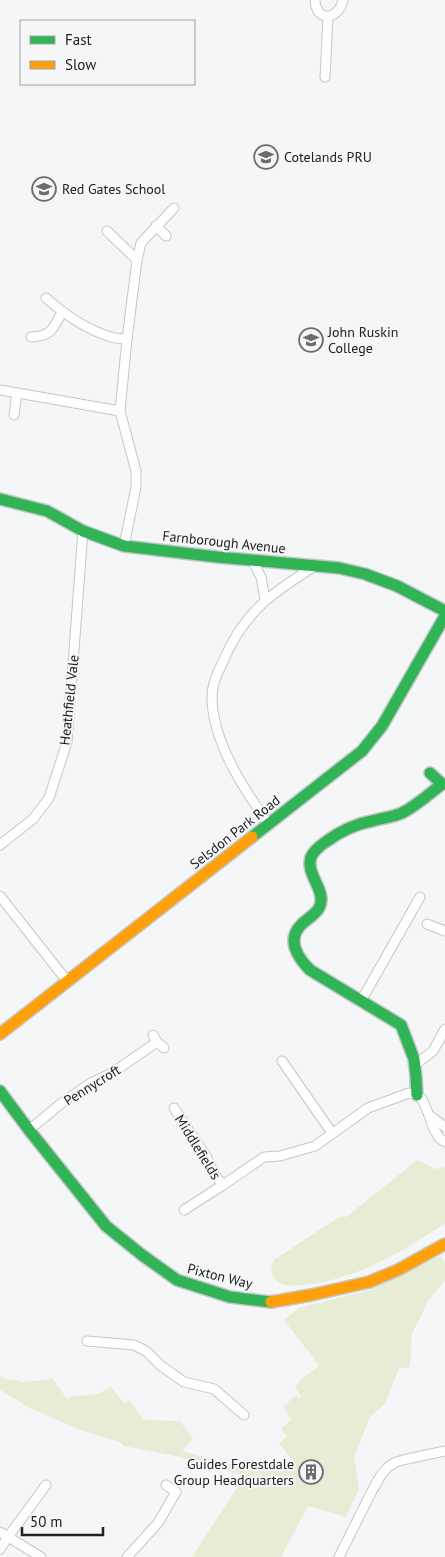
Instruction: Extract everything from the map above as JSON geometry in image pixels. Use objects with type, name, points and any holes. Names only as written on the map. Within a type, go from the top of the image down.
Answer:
[{"type":"street","points":[[315,0],[319,12],[322,15],[328,16],[335,15],[344,0]]},
{"type":"street","points":[[325,77],[328,16]]},
{"type":"street","points":[[124,546],[136,487],[136,471],[120,412],[137,260],[141,243],[174,208]]},
{"type":"street","points":[[156,226],[166,236]]},
{"type":"street","points":[[107,231],[137,260]]},
{"type":"street","points":[[46,298],[71,318],[112,338],[127,338]]},
{"type":"street","points":[[31,337],[43,336],[52,330],[62,312]]},
{"type":"street","points":[[0,390],[120,412]]},
{"type":"street","points":[[14,415],[17,393]]},
{"type":"street","name":"Farnborough Avenue","points":[[0,499],[47,511],[83,531],[124,546],[338,568],[364,574],[397,586],[445,611]]},
{"type":"street","name":"Heathfield Vale","points":[[0,845],[33,819],[49,798],[67,742],[83,531]]},
{"type":"street","points":[[252,560],[261,577],[265,600]]},
{"type":"street","points":[[269,824],[251,799],[224,746],[214,720],[212,695],[218,673],[229,646],[240,629],[265,600],[315,566]]},
{"type":"street","name":"Selsdon Park Road","points":[[0,1034],[362,751],[382,726],[445,616]]},
{"type":"street","points":[[430,773],[442,784],[404,812],[362,822],[340,831],[318,847],[311,857],[310,866],[320,893],[321,904],[316,912],[296,930],[293,942],[301,961],[310,970],[401,1025],[407,1036],[415,1064],[418,1080],[417,1095],[422,1099],[439,1138],[445,1142]]},
{"type":"street","points":[[0,896],[67,981]]},
{"type":"street","points":[[361,1001],[420,897]]},
{"type":"street","points":[[427,924],[445,931]]},
{"type":"street","points":[[415,1064],[433,1051],[445,1029]]},
{"type":"street","name":"Pennycroft","points":[[29,1130],[63,1102],[91,1083],[112,1073],[155,1038],[164,1048]]},
{"type":"street","points":[[282,1061],[332,1133]]},
{"type":"street","name":"Pixton Way","points":[[0,1091],[106,1226],[177,1280],[230,1297],[270,1302],[370,1282],[398,1270],[445,1244]]},
{"type":"street","name":"Middlefields","points":[[184,1210],[223,1186],[264,1157],[280,1156],[315,1146],[368,1108],[389,1102],[409,1093],[417,1095]]},
{"type":"street","name":"Middlefields","points":[[174,1108],[206,1156],[214,1174],[223,1186]]},
{"type":"street","points":[[429,1115],[445,1127]]},
{"type":"street","points":[[87,1342],[134,1345],[146,1351],[160,1365],[184,1382],[214,1390],[244,1415]]},
{"type":"street","points":[[339,1557],[381,1475],[388,1468],[396,1462],[445,1451]]},
{"type":"street","points":[[0,1549],[4,1535],[46,1485]]},
{"type":"street","points":[[127,1557],[158,1523],[176,1492],[166,1485]]},
{"type":"street","points":[[4,1535],[41,1557]]},
{"type":"green space","points":[[416,1161],[435,1169],[445,1167],[445,1223],[395,1254],[340,1278],[295,1286],[285,1285],[276,1280],[271,1270],[274,1260],[339,1217],[346,1217]]},
{"type":"green space","points":[[441,1255],[445,1264],[445,1280],[428,1301],[412,1333],[410,1366],[408,1368],[399,1368],[385,1404],[370,1417],[354,1457],[359,1489],[346,1517],[308,1506],[281,1557],[192,1557],[244,1477],[180,1457],[124,1446],[120,1442],[80,1430],[28,1407],[0,1390],[0,1376],[10,1381],[12,1379],[23,1382],[53,1379],[67,1399],[74,1396],[92,1395],[111,1387],[123,1402],[125,1403],[129,1400],[144,1420],[180,1421],[193,1439],[182,1451],[258,1472],[293,1462],[279,1443],[287,1437],[281,1428],[291,1420],[283,1406],[297,1395],[299,1398],[301,1397],[295,1387],[300,1380],[319,1366],[284,1320],[299,1308],[370,1290]]},
{"type":"traffic: fast","points":[[0,499],[47,511],[83,531],[124,546],[339,568],[365,574],[397,586],[445,611]]},
{"type":"traffic: fast","points":[[252,837],[362,751],[382,726],[445,616]]},
{"type":"traffic: fast","points":[[417,1095],[414,1059],[401,1025],[310,970],[298,954],[294,942],[297,930],[313,915],[321,902],[321,895],[310,864],[314,852],[348,828],[399,814],[412,807],[442,784],[430,773]]},
{"type":"traffic: fast","points":[[0,1091],[106,1226],[142,1255],[177,1280],[230,1297],[271,1302]]},
{"type":"traffic: slow","points":[[0,1034],[252,837]]},
{"type":"traffic: slow","points":[[271,1302],[369,1282],[398,1270],[445,1244]]},
{"type":"place","name":"Cotelands PRU","points":[[266,157]]},
{"type":"place","name":"Red Gates School","points":[[44,189]]},
{"type":"place","name":"John Ruskin College","points":[[311,340]]},
{"type":"place","name":"Guides Forestdale Group Headquarters","points":[[311,1472]]}]
